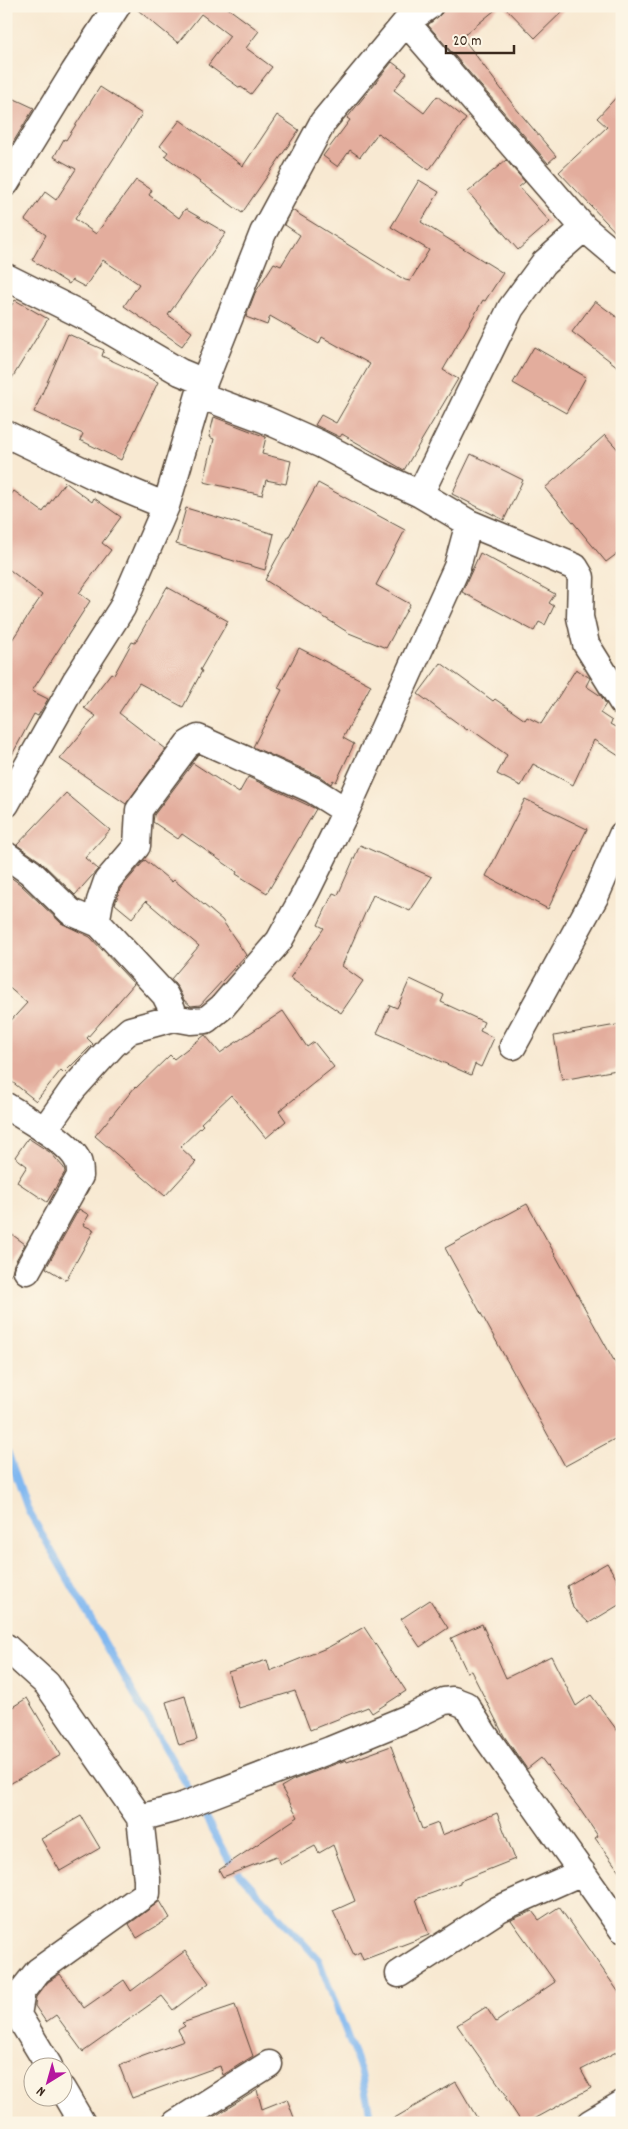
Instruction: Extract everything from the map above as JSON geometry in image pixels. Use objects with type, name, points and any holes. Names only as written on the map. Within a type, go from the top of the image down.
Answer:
[{"type":"street","points":[[6,183],[117,6]]},
{"type":"street","points":[[6,804],[76,680],[122,608],[166,506],[202,389],[263,233],[323,122],[406,22],[429,6]]},
{"type":"street","points":[[406,22],[584,228],[622,260]]},
{"type":"street","points":[[420,494],[511,308],[544,263],[584,228]]},
{"type":"street","points":[[6,277],[88,318],[180,372],[202,389],[420,494],[468,523],[575,567],[581,577],[580,617],[586,644],[622,702]]},
{"type":"street","points":[[6,434],[96,477],[166,506]]},
{"type":"street","points":[[45,1129],[73,1089],[112,1045],[130,1030],[174,1018],[191,1021],[206,1020],[222,1007],[279,941],[306,892],[346,811],[457,567],[468,523]]},
{"type":"street","points":[[98,924],[97,918],[100,901],[106,881],[136,846],[140,810],[188,744],[198,738],[313,790],[346,811]]},
{"type":"street","points":[[512,1046],[596,895],[622,835]]},
{"type":"street","points":[[6,855],[30,872],[71,912],[98,924],[165,995],[174,1018]]},
{"type":"street","points":[[6,1106],[45,1129],[70,1151],[78,1161],[80,1176],[27,1271]]},
{"type":"street","points":[[6,1647],[47,1684],[159,1814]]},
{"type":"street","points":[[159,1814],[330,1750],[413,1716],[444,1701],[453,1700],[466,1705],[484,1734],[622,1929]]},
{"type":"street","points":[[43,2056],[18,2015],[22,1991],[38,1971],[146,1893],[159,1814]]},
{"type":"street","points":[[399,1974],[499,1909],[582,1872]]},
{"type":"street","points":[[176,2123],[269,2064]]},
{"type":"street","points":[[590,2123],[622,2104]]},
{"type":"street","points":[[72,2106],[82,2123]]},
{"type":"building","points":[[133,6],[225,6],[259,31],[246,48],[272,67],[251,94],[208,65],[230,36],[201,14],[178,43]]},
{"type":"building","points":[[444,6],[500,6],[462,37],[514,106],[556,156],[548,163],[428,25],[442,13]]},
{"type":"building","points":[[504,6],[568,6],[535,38]]},
{"type":"building","points":[[392,62],[407,73],[394,90],[424,113],[437,96],[466,119],[429,170],[378,133],[360,157],[350,150],[338,167],[323,156],[350,120],[347,118]]},
{"type":"building","points":[[100,87],[142,114],[75,219],[96,234],[136,180],[152,190],[149,195],[179,218],[185,209],[226,233],[168,315],[192,332],[182,346],[124,306],[139,284],[103,260],[85,287],[72,280],[69,284],[32,260],[46,235],[25,220],[45,192],[56,200],[76,169],[54,157],[64,139],[66,140]]},
{"type":"building","points":[[622,91],[622,239],[559,172],[607,127],[597,118]]},
{"type":"building","points":[[6,95],[34,108],[6,154]]},
{"type":"building","points":[[277,115],[299,130],[242,213],[165,156],[168,152],[160,146],[180,120],[243,166]]},
{"type":"building","points":[[506,160],[525,182],[519,187],[550,222],[518,250],[468,192]]},
{"type":"building","points":[[419,180],[439,192],[421,222],[503,273],[485,301],[483,300],[443,370],[458,379],[404,470],[342,434],[340,437],[315,425],[321,415],[336,423],[370,364],[322,337],[319,344],[270,316],[267,325],[246,317],[255,293],[274,263],[281,266],[300,235],[285,225],[292,210],[405,280],[410,281],[429,250],[391,227]]},
{"type":"building","points":[[15,300],[48,319],[6,388],[6,314]]},
{"type":"building","points":[[595,301],[622,321],[622,370],[572,332]]},
{"type":"building","points":[[68,334],[104,350],[102,356],[158,382],[121,460],[80,440],[83,434],[34,412]]},
{"type":"building","points":[[534,347],[586,377],[566,413],[513,383]]},
{"type":"building","points":[[214,417],[266,437],[262,454],[291,461],[286,484],[266,480],[262,495],[204,482],[214,439],[209,437]]},
{"type":"building","points":[[605,435],[622,454],[622,550],[606,562],[545,488]]},
{"type":"building","points":[[471,454],[523,480],[504,520],[452,494]]},
{"type":"building","points":[[65,482],[92,502],[94,498],[121,517],[102,543],[111,550],[79,593],[90,601],[32,691],[48,699],[38,716],[34,714],[6,766],[6,649],[42,595],[6,567],[6,501],[14,491],[43,512]]},
{"type":"building","points":[[318,483],[405,530],[376,585],[410,604],[386,648],[349,633],[265,580]]},
{"type":"building","points":[[186,508],[274,534],[265,570],[176,544]]},
{"type":"building","points":[[480,553],[555,594],[549,603],[554,606],[545,625],[539,622],[534,631],[462,592]]},
{"type":"building","points":[[167,587],[228,621],[200,670],[202,671],[183,707],[139,683],[119,713],[166,749],[126,804],[60,759],[96,716],[84,708],[111,673],[114,675],[132,642],[135,643]]},
{"type":"building","points":[[299,648],[371,685],[343,738],[354,744],[336,782],[333,780],[331,784],[319,776],[253,747],[282,690],[278,688]]},
{"type":"building","points":[[441,663],[493,701],[495,699],[525,720],[527,717],[541,724],[576,669],[590,678],[586,686],[601,696],[606,704],[600,713],[612,721],[610,724],[622,731],[622,758],[594,740],[573,785],[533,764],[521,786],[497,774],[507,755],[469,728],[467,730],[418,694]]},
{"type":"building","points":[[193,763],[239,793],[248,777],[316,809],[267,893],[236,874],[237,872],[182,834],[178,839],[153,822],[154,815]]},
{"type":"building","points":[[66,793],[110,830],[85,858],[98,869],[75,895],[40,861],[17,845]]},
{"type":"building","points":[[525,799],[587,829],[548,909],[486,876]]},
{"type":"building","points":[[360,845],[432,877],[410,911],[373,895],[342,966],[363,981],[341,1013],[290,978],[324,928],[318,925],[333,893],[338,895]]},
{"type":"building","points":[[145,860],[172,882],[174,880],[222,920],[246,955],[200,1005],[191,1006],[184,1000],[171,979],[199,946],[146,901],[132,918],[115,904],[120,889]]},
{"type":"building","points":[[9,876],[61,923],[90,937],[134,984],[87,1038],[93,1044],[64,1073],[61,1070],[36,1101],[6,1077],[6,1026],[27,1003],[6,985],[6,879]]},
{"type":"building","points":[[410,979],[444,995],[441,1002],[484,1022],[480,1031],[494,1038],[481,1067],[475,1064],[471,1075],[377,1033],[390,1005],[397,1008]]},
{"type":"building","points":[[283,1011],[307,1047],[314,1042],[334,1067],[279,1111],[286,1121],[266,1138],[231,1095],[201,1123],[203,1125],[180,1147],[196,1162],[165,1196],[95,1136],[135,1087],[170,1055],[174,1059],[205,1035],[220,1053]]},
{"type":"building","points":[[622,1024],[622,1069],[562,1080],[554,1036]]},
{"type":"building","points":[[28,1138],[51,1153],[64,1168],[65,1172],[47,1202],[17,1182],[27,1166],[15,1157]]},
{"type":"building","points":[[527,1204],[622,1375],[622,1435],[565,1466],[445,1248]]},
{"type":"building","points":[[79,1209],[89,1215],[83,1225],[94,1230],[66,1280],[46,1268]]},
{"type":"building","points":[[6,1230],[25,1244],[14,1264],[12,1272],[6,1280]]},
{"type":"building","points":[[607,1563],[622,1588],[622,1603],[589,1623],[573,1608],[567,1586]]},
{"type":"building","points":[[430,1600],[448,1628],[420,1647],[401,1619]]},
{"type":"building","points":[[482,1624],[506,1678],[551,1656],[576,1706],[591,1695],[622,1737],[622,1875],[595,1838],[598,1836],[579,1808],[541,1758],[527,1769],[504,1736],[471,1671],[467,1672],[451,1638]]},
{"type":"building","points":[[364,1627],[406,1691],[372,1713],[368,1707],[310,1730],[295,1691],[239,1708],[228,1672],[267,1660],[270,1671],[329,1647]]},
{"type":"building","points":[[185,1696],[197,1740],[179,1745],[166,1702]]},
{"type":"building","points":[[27,1698],[61,1755],[6,1786],[6,1711]]},
{"type":"building","points":[[391,1746],[422,1829],[438,1823],[442,1835],[497,1813],[515,1859],[460,1881],[460,1883],[416,1899],[429,1935],[363,1960],[360,1952],[354,1955],[333,1911],[355,1901],[333,1845],[319,1853],[315,1846],[281,1864],[276,1856],[223,1877],[219,1870],[298,1817],[281,1787],[293,1780],[346,1760],[347,1762]]},
{"type":"building","points":[[81,1816],[100,1848],[60,1871],[41,1839]]},
{"type":"building","points":[[160,1901],[170,1918],[137,1938],[129,1924]]},
{"type":"building","points":[[559,1907],[622,1997],[622,2049],[581,2070],[591,2088],[527,2123],[522,2123],[505,2097],[507,2096],[457,2025],[486,2007],[496,2022],[555,1982],[511,1920],[532,1911],[539,1920]]},
{"type":"building","points":[[185,1951],[209,1983],[173,2010],[162,1996],[83,2052],[56,2015],[46,2022],[35,2006],[36,1997],[48,1982],[60,1974],[84,2008],[124,1980],[131,1991]]},
{"type":"building","points":[[235,2005],[253,2056],[223,2075],[220,2066],[132,2098],[119,2065],[184,2041],[178,2030],[185,2026],[182,2023]]},
{"type":"building","points":[[456,2082],[480,2123],[386,2123]]},
{"type":"building","points":[[257,2090],[262,2109],[287,2099],[296,2123],[204,2123]]},
{"type":"waterway","points":[[6,1447],[28,1510],[193,1796]]},
{"type":"waterway","points":[[198,1805],[231,1864],[319,1960],[361,2072],[372,2123]]}]
